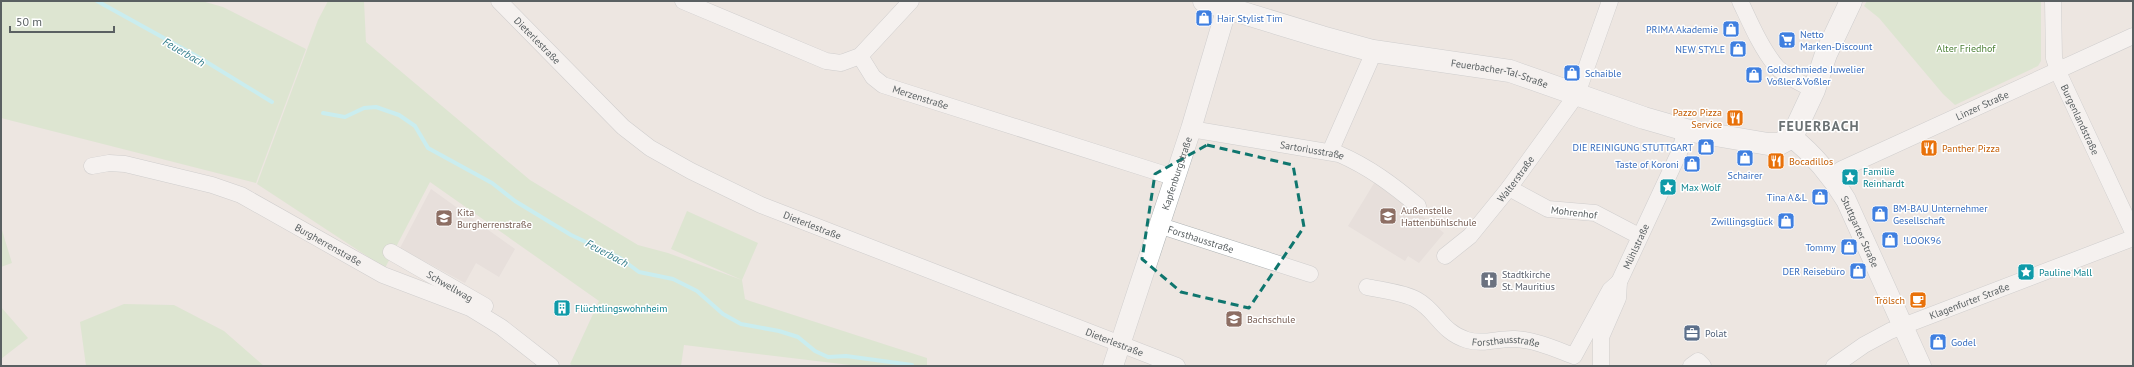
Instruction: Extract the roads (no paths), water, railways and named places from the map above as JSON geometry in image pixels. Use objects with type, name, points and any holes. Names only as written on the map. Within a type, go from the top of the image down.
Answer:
[{"type":"main road","name":"Feuerbacher-Tal-Straße","points":[[1204,1],[1228,4],[1322,37],[1373,51],[1510,71],[1644,118],[1686,130],[1768,144],[1779,144],[1792,137]]},
{"type":"main road","points":[[1792,137],[1814,90],[1826,54],[1851,1]]},
{"type":"street","name":"Dieterlestraße","points":[[499,1],[623,127],[650,148],[691,171],[761,205],[1176,366]]},
{"type":"street","points":[[683,1],[826,61],[841,63],[860,56],[911,1]]},
{"type":"street","name":"Walterstraße","points":[[1445,256],[1470,236],[1509,188],[1577,94],[1610,1]]},
{"type":"street","points":[[1740,1],[1753,29],[1775,65],[1790,78],[1814,90]]},
{"type":"street","name":"Burgenlandstraße","points":[[2053,1],[2054,58],[2133,232]]},
{"type":"street","name":"Kapfenburgstraße","points":[[1113,366],[1161,226],[1228,4]]},
{"type":"street","name":"Linzer Straße","points":[[1831,176],[1842,169],[2133,36]]},
{"type":"street","points":[[1330,152],[1373,51]]},
{"type":"street","name":"Merzenstraße","points":[[860,56],[873,77],[883,85],[1176,178]]},
{"type":"street","name":"Sartoriusstraße","points":[[1191,129],[1330,152],[1346,157],[1374,172],[1418,206]]},
{"type":"street","name":"Mühlstraße","points":[[1601,366],[1601,337],[1618,298],[1619,282],[1639,236],[1679,153],[1686,130]]},
{"type":"street","name":"Stuttgarter Straße","points":[[1792,137],[1810,152],[1831,176],[1846,200],[1921,366]]},
{"type":"street","name":"Burgherrenstraße","points":[[92,166],[110,163],[125,164],[193,180],[241,195],[383,275],[470,308],[501,327],[551,366]]},
{"type":"street","name":"Mohrenhof","points":[[1509,188],[1548,209],[1602,215],[1639,236]]},
{"type":"street","name":"Forsthausstraße","points":[[1161,226],[1310,274]]},
{"type":"street","name":"Klagenfurter Straße","points":[[1834,366],[1864,345],[1903,326],[2133,238]]},
{"type":"street","name":"Schwellwag","points":[[391,252],[472,297],[493,312],[501,327]]},
{"type":"street","name":"Forsthausstraße","points":[[1367,287],[1416,299],[1428,309],[1442,326],[1467,340],[1487,343],[1514,339],[1528,340],[1574,356],[1610,290],[1619,282]]},
{"type":"street","points":[[1691,366],[1698,361],[1703,366]]},
{"type":"waterway","name":"Feuerbach","points":[[97,1],[200,58],[272,102]]},
{"type":"waterway","name":"Feuerbach","points":[[323,113],[345,117],[364,108],[376,107],[399,115],[415,126],[428,148],[492,183],[515,201],[571,235],[620,258],[639,272],[673,279],[697,291],[723,314],[741,324],[779,331],[798,337],[815,351],[828,357],[846,356],[912,365]]},
{"type":"place","name":"Hair Stylist Tim","points":[[1204,18]]},
{"type":"place","name":"PRIMA Akademie","points":[[1731,29]]},
{"type":"place","name":"Netto Marken-Discount","points":[[1787,40]]},
{"type":"place","name":"NEW STYLE","points":[[1738,49]]},
{"type":"place","name":"Schaible","points":[[1572,73]]},
{"type":"place","name":"Goldschmiede Juwelier Voßler&Voßler","points":[[1754,75]]},
{"type":"place","name":"Pazzo Pizza Service","points":[[1735,118]]},
{"type":"place","name":"DIE REINIGUNG STUTTGART","points":[[1706,147]]},
{"type":"place","name":"Panther Pizza","points":[[1929,148]]},
{"type":"place","name":"Schairer","points":[[1745,158]]},
{"type":"place","name":"Bocadillos","points":[[1776,161]]},
{"type":"place","name":"Taste of Koroni","points":[[1692,164]]},
{"type":"place","name":"Familie Reinhardt","points":[[1850,177]]},
{"type":"place","name":"Max Wolf","points":[[1668,187]]},
{"type":"place","name":"Tina A&L","points":[[1820,197]]},
{"type":"place","name":"BM-BAU Unternehmer Gesellschaft","points":[[1880,214]]},
{"type":"place","name":"Außenstelle Hattenbühlschule","points":[[1388,216]]},
{"type":"place","name":"Kita Burgherrenstraße","points":[[444,218]]},
{"type":"place","name":"Zwillingsglück","points":[[1786,221]]},
{"type":"place","name":"!LOOK96","points":[[1890,240]]},
{"type":"place","name":"Tommy","points":[[1849,247]]},
{"type":"place","name":"DER Reisebüro","points":[[1858,271]]},
{"type":"place","name":"Pauline Mall","points":[[2026,272]]},
{"type":"place","name":"Stadtkirche St. Mauritius","points":[[1489,280]]},
{"type":"place","name":"Trölsch","points":[[1918,300]]},
{"type":"place","name":"Flüchtlingswohnheim","points":[[562,308]]},
{"type":"place","name":"Bachschule","points":[[1234,319]]},
{"type":"place","name":"Polat","points":[[1692,333]]},
{"type":"place","name":"Godel","points":[[1938,342]]},
{"type":"district","name":"FEUERBACH","points":[[1819,126]]},
{"type":"park label","name":"Alter Friedhof","points":[[1966,48]]}]
